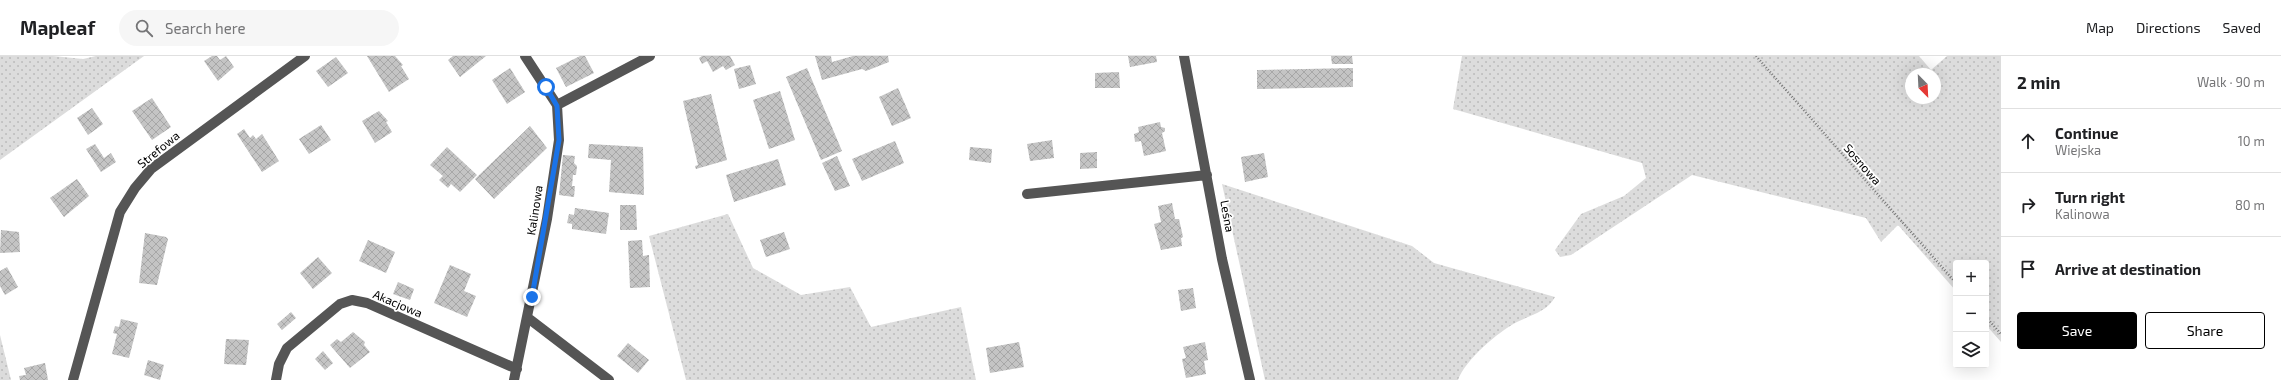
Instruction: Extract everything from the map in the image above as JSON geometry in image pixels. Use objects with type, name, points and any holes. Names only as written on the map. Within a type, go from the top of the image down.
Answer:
[{"type":"street","name":"Strefowa","points":[[73,380],[117,219],[135,188],[151,169],[305,56]]},
{"type":"street","points":[[525,56],[557,106],[650,56]]},
{"type":"street","name":"Leśna","points":[[1184,56],[1225,272],[1250,380]]},
{"type":"street","name":"Kalinowa","points":[[514,380],[528,318],[559,140],[557,106]]},
{"type":"street","points":[[1027,194],[1207,176]]},
{"type":"street","name":"Akacjowa","points":[[276,380],[279,364],[288,348],[340,304],[352,300],[367,303],[517,369]]},
{"type":"street","points":[[528,318],[610,380]]},
{"type":"path","name":"Sosnowa","points":[[1756,56],[1953,280]]},
{"type":"path","points":[[1989,320],[2001,334]]},
{"type":"shaded area","points":[[0,56],[53,56],[83,59],[96,56],[144,56],[0,160]]},
{"type":"shaded area","points":[[1462,56],[1919,56],[1929,68],[1905,68],[1905,104],[1941,104],[1941,68],[1933,68],[1947,56],[2001,56],[2001,342],[1989,328],[1989,260],[1953,260],[1953,288],[1898,225],[1881,242],[1866,218],[1692,175],[1571,255],[1560,257],[1555,250],[1581,214],[1624,196],[1646,178],[1642,163],[1453,109]]},
{"type":"shaded area","points":[[1222,184],[1412,246],[1434,263],[1555,297],[1544,309],[1517,322],[1492,339],[1475,355],[1458,380],[1265,380]]},
{"type":"shaded area","points":[[728,214],[753,268],[801,295],[850,287],[871,327],[961,307],[976,380],[686,380],[649,236]]},
{"type":"shaded area","points":[[0,335],[11,380],[0,380]]},
{"type":"building","points":[[212,56],[217,56],[220,60],[226,56],[234,67],[218,81],[204,61]]},
{"type":"building","points":[[367,56],[395,56],[403,65],[401,66],[409,79],[389,92]]},
{"type":"building","points":[[453,56],[486,56],[460,77],[448,60]]},
{"type":"building","points":[[580,56],[585,56],[594,73],[566,87],[556,68]]},
{"type":"building","points":[[702,56],[730,56],[735,65],[726,70],[723,66],[713,72],[707,61],[702,64],[699,58]]},
{"type":"building","points":[[815,56],[831,56],[832,62],[853,56],[888,56],[889,62],[866,71],[862,69],[822,80]]},
{"type":"building","points":[[1128,56],[1156,56],[1157,62],[1130,67]]},
{"type":"building","points":[[1331,56],[1352,56],[1353,64],[1332,64]]},
{"type":"building","points":[[336,57],[348,73],[328,87],[316,71]]},
{"type":"building","points":[[750,65],[756,84],[739,89],[734,69]]},
{"type":"building","points":[[510,68],[525,92],[507,104],[492,80]]},
{"type":"building","points":[[807,68],[842,151],[821,160],[786,77]]},
{"type":"building","points":[[1353,68],[1353,87],[1257,89],[1257,70]]},
{"type":"building","points":[[1119,72],[1120,88],[1095,88],[1095,73]]},
{"type":"building","points":[[898,88],[911,118],[892,126],[879,97]]},
{"type":"building","points":[[780,91],[795,140],[769,149],[753,100]]},
{"type":"building","points":[[711,94],[727,160],[696,169],[695,166],[698,165],[683,101]]},
{"type":"building","points":[[152,98],[171,127],[152,140],[132,111]]},
{"type":"building","points":[[92,108],[103,124],[88,135],[77,118]]},
{"type":"building","points":[[379,111],[388,121],[386,122],[392,132],[375,143],[362,121]]},
{"type":"building","points":[[1160,122],[1161,127],[1165,128],[1165,131],[1162,133],[1166,151],[1144,156],[1141,141],[1135,142],[1134,134],[1139,132],[1138,127]]},
{"type":"building","points":[[321,125],[331,140],[309,154],[299,139]]},
{"type":"building","points":[[530,126],[547,148],[494,199],[475,179]]},
{"type":"building","points":[[244,129],[250,138],[253,135],[256,139],[262,134],[279,161],[262,172],[237,134]]},
{"type":"building","points":[[1052,140],[1054,158],[1030,161],[1027,144]]},
{"type":"building","points":[[895,141],[904,163],[862,181],[852,159]]},
{"type":"building","points":[[95,144],[104,158],[111,153],[116,162],[101,172],[86,149]]},
{"type":"building","points":[[589,144],[643,147],[644,195],[609,192],[611,160],[588,158]]},
{"type":"building","points":[[447,147],[477,175],[460,192],[451,184],[448,188],[439,180],[443,176],[430,165]]},
{"type":"building","points":[[970,147],[992,149],[991,163],[969,160]]},
{"type":"building","points":[[1097,152],[1097,168],[1080,169],[1080,153]]},
{"type":"building","points":[[1264,153],[1268,177],[1245,182],[1241,157]]},
{"type":"building","points":[[563,155],[575,156],[574,163],[577,166],[576,175],[573,175],[572,186],[575,186],[574,197],[559,195]]},
{"type":"building","points":[[837,156],[850,186],[835,191],[822,163]]},
{"type":"building","points":[[778,159],[786,185],[734,202],[726,175]]},
{"type":"building","points":[[77,179],[89,196],[64,217],[50,198]]},
{"type":"building","points":[[1172,203],[1175,219],[1179,219],[1183,237],[1181,238],[1182,246],[1161,250],[1154,224],[1161,222],[1158,206]]},
{"type":"building","points":[[620,205],[636,205],[637,230],[620,230]]},
{"type":"building","points":[[575,208],[609,213],[606,234],[572,229],[572,224],[567,223],[569,214],[574,215]]},
{"type":"building","points":[[1,230],[19,232],[20,252],[0,253]]},
{"type":"building","points":[[784,232],[790,249],[766,257],[760,240]]},
{"type":"building","points":[[145,233],[166,237],[168,239],[157,285],[139,283]]},
{"type":"building","points":[[368,240],[395,252],[386,273],[359,261]]},
{"type":"building","points":[[642,240],[643,256],[649,255],[650,287],[630,288],[628,241]]},
{"type":"building","points":[[318,257],[332,273],[313,289],[300,273]]},
{"type":"building","points":[[450,265],[471,274],[464,291],[476,296],[467,317],[434,303]]},
{"type":"building","points":[[7,267],[18,287],[5,295],[0,286],[0,271]]},
{"type":"building","points":[[398,282],[414,289],[410,300],[393,294]]},
{"type":"building","points":[[1193,288],[1196,308],[1181,311],[1178,290]]},
{"type":"building","points":[[291,312],[296,318],[282,330],[277,324]]},
{"type":"building","points":[[121,319],[138,323],[129,358],[112,354],[117,334],[113,333],[115,326],[119,327]]},
{"type":"building","points":[[353,332],[365,342],[364,345],[370,352],[350,368],[330,345],[337,339],[341,342]]},
{"type":"building","points":[[226,339],[249,340],[246,365],[224,364]]},
{"type":"building","points":[[1019,342],[1024,367],[990,373],[986,348]]},
{"type":"building","points":[[1205,342],[1208,360],[1204,361],[1206,374],[1186,378],[1182,359],[1186,358],[1183,347]]},
{"type":"building","points":[[628,343],[649,360],[638,373],[617,356]]},
{"type":"building","points":[[323,351],[333,363],[325,370],[315,359]]},
{"type":"building","points":[[148,360],[164,365],[160,380],[144,375]]},
{"type":"building","points":[[45,363],[48,380],[20,380],[19,376],[26,375],[24,368]]},
{"type":"route","points":[[532,297],[547,219],[553,170],[559,140],[557,106],[546,87]]}]
